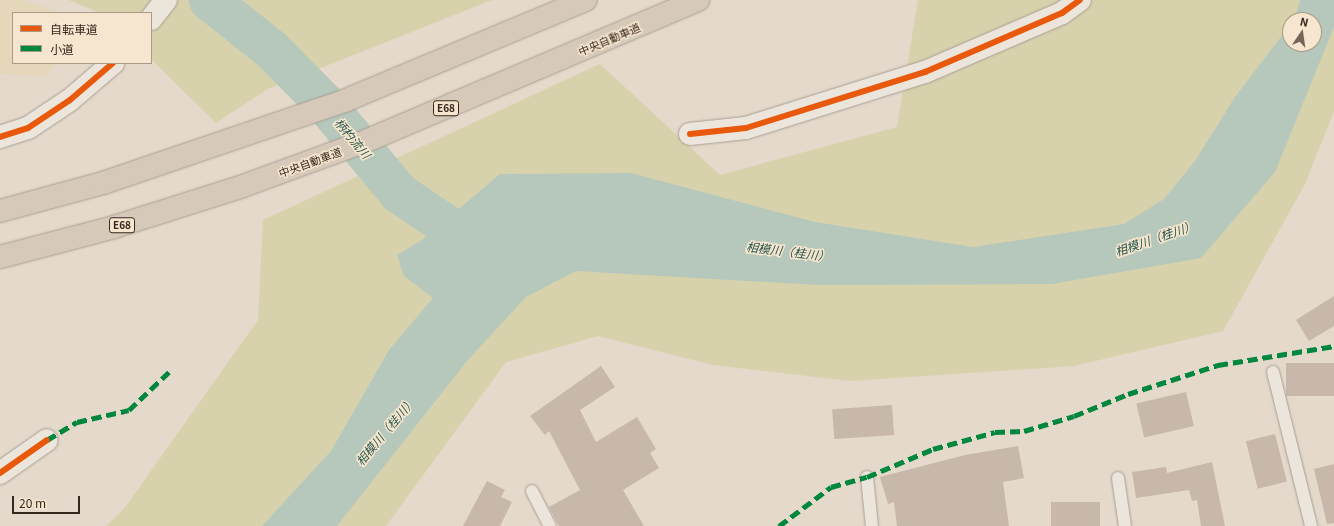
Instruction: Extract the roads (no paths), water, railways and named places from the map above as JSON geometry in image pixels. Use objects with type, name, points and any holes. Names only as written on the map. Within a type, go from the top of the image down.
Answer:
[{"type":"highway","points":[[0,211],[218,146],[344,101],[586,0]]},
{"type":"highway","name":"中央自動車道","points":[[0,257],[114,227],[243,186],[366,141],[698,0]]},
{"type":"street","points":[[152,18],[166,0]]},
{"type":"street","points":[[690,134],[746,128],[925,72],[1062,13],[1080,0]]},
{"type":"street","points":[[0,137],[28,128],[70,100],[112,64]]},
{"type":"street","points":[[0,473],[47,440]]},
{"type":"lane","points":[[1273,372],[1311,526]]},
{"type":"lane","points":[[867,477],[872,526]]},
{"type":"lane","points":[[1118,478],[1125,526]]},
{"type":"lane","points":[[532,491],[550,526]]},
{"type":"water","name":"相模川（桂川）","points":[[1300,0],[1334,0],[1334,27],[1275,172],[1201,258],[1052,284],[818,285],[576,271],[526,297],[467,361],[337,526],[262,526],[331,451],[389,350],[433,298],[404,276],[397,255],[422,240],[500,174],[631,173],[815,222],[973,247],[1124,224],[1164,199],[1195,161],[1235,97],[1282,35],[1282,52],[1322,52],[1322,12],[1296,12]]},
{"type":"waterway","name":"柄杓流川","points":[[209,0],[272,50],[325,104],[399,193],[489,254]]}]
